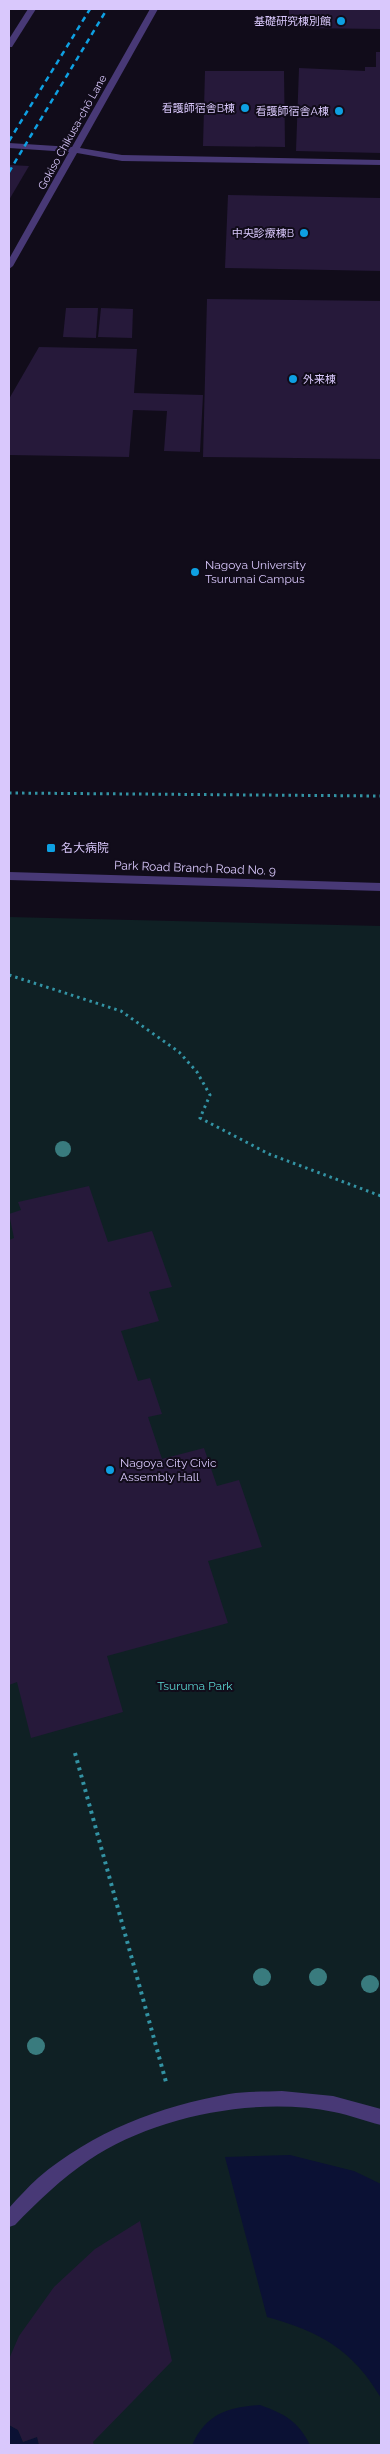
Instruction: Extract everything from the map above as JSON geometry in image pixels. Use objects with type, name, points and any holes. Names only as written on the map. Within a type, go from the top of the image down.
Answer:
[{"type":"street","points":[[9,45],[32,9]]},
{"type":"street","name":"Gokiso Chikusa-chō Lane","points":[[9,266],[154,9]]},
{"type":"street","points":[[9,145],[74,150],[122,158],[381,163]]},
{"type":"street","name":"Park Road Branch Road No. 9","points":[[9,876],[381,886]]},
{"type":"street","points":[[9,2219],[19,2207],[69,2164],[124,2132],[174,2113],[242,2099],[303,2100],[365,2110],[381,2117]]},
{"type":"path","points":[[9,794],[381,796]]},
{"type":"path","points":[[9,975],[121,1011],[179,1052],[197,1072],[210,1095],[200,1118],[269,1154],[381,1196]]},
{"type":"path","points":[[74,1753],[174,2113]]},
{"type":"green space","name":"Tsuruma Park","points":[[9,917],[381,926],[381,2445],[9,2445]]},
{"type":"water","points":[[290,2155],[354,2171],[381,2184],[381,2398],[358,2367],[333,2345],[303,2329],[267,2317],[225,2157]]},
{"type":"water","points":[[260,2405],[290,2419],[301,2430],[310,2445],[192,2445],[204,2426],[219,2414],[228,2410]]},
{"type":"water","points":[[9,2425],[18,2430],[23,2442],[37,2437],[39,2445],[9,2445]]},
{"type":"building","name":"基礎研究棟別館","points":[[289,9],[381,9],[381,29],[300,28],[300,15],[289,15]]},
{"type":"building","name":"看護師宿舎A棟","points":[[376,52],[381,52],[381,153],[296,151],[299,68],[365,71],[365,67],[376,67]]},
{"type":"building","name":"看護師宿舎B棟","points":[[205,71],[284,71],[285,147],[203,146]]},
{"type":"building","points":[[9,165],[29,166],[9,200]]},
{"type":"building","name":"中央診療棟B","points":[[228,195],[381,198],[381,271],[225,268]]},
{"type":"building","name":"外来棟","points":[[207,299],[381,301],[381,459],[203,457]]},
{"type":"building","points":[[66,308],[98,308],[96,338],[63,337]]},
{"type":"building","points":[[101,308],[133,309],[132,338],[98,337]]},
{"type":"building","points":[[39,347],[137,349],[134,393],[203,395],[200,452],[164,451],[167,411],[133,410],[129,457],[9,455],[9,399]]},
{"type":"building","name":"Nagoya City Civic Assembly Hall","points":[[89,1186],[108,1242],[152,1231],[172,1287],[149,1292],[159,1321],[121,1331],[138,1381],[150,1378],[162,1414],[148,1417],[162,1459],[204,1448],[217,1486],[239,1480],[262,1547],[208,1561],[228,1623],[107,1656],[123,1712],[31,1738],[17,1682],[9,1685],[9,1240],[14,1238],[9,1214],[21,1210],[18,1202]]},
{"type":"building","points":[[140,2221],[172,2361],[93,2442],[94,2445],[39,2445],[37,2437],[23,2442],[18,2430],[9,2425],[9,2359],[19,2336],[54,2287],[95,2249]]},
{"type":"railway","points":[[9,141],[90,9]]},
{"type":"railway","points":[[9,172],[107,9]]},
{"type":"place","name":"基礎研究棟別館","points":[[341,21]]},
{"type":"place","name":"看護師宿舎B棟","points":[[245,108]]},
{"type":"place","name":"看護師宿舎A棟","points":[[339,111]]},
{"type":"place","name":"中央診療棟B","points":[[304,233]]},
{"type":"place","name":"外来棟","points":[[293,379]]},
{"type":"place","name":"Nagoya University Tsurumai Campus","points":[[195,572]]},
{"type":"place","name":"名大病院","points":[[51,848]]},
{"type":"place","name":"Nagoya City Civic Assembly Hall","points":[[110,1470]]}]
